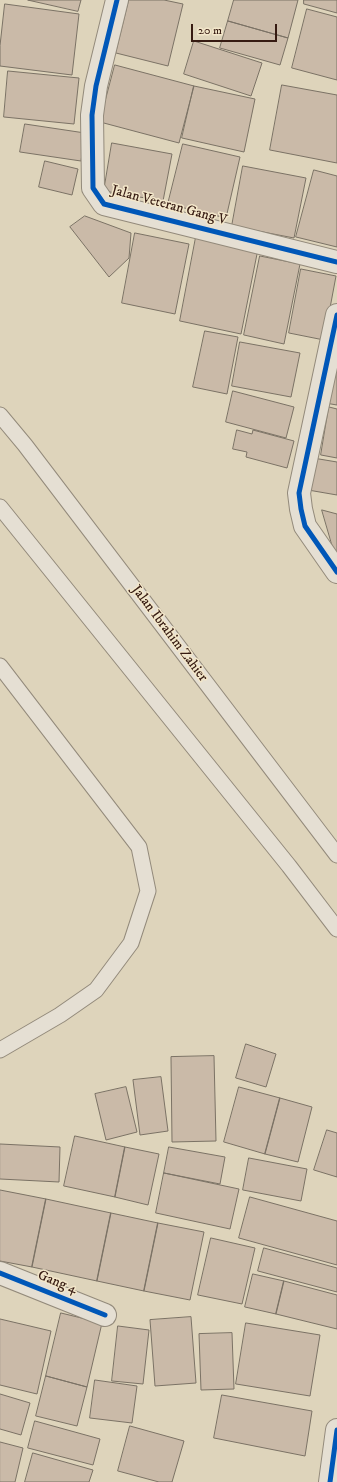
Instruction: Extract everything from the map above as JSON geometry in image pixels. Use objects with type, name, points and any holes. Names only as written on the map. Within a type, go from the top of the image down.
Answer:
[{"type":"street","name":"Jalan Veteran Gang V","points":[[118,0],[96,86],[92,115],[93,188],[98,197],[104,204],[337,262]]},
{"type":"street","points":[[336,320],[299,493],[305,526],[337,572]]},
{"type":"street","name":"Gang 4","points":[[0,1274],[105,1315]]},
{"type":"street","points":[[330,1482],[337,1430]]},
{"type":"lane","name":"Jalan Ibrahim Zahier","points":[[0,415],[25,445],[337,855]]},
{"type":"lane","points":[[0,507],[289,866],[337,929]]},
{"type":"lane","points":[[0,666],[139,847],[148,891],[131,943],[96,990],[60,1015],[0,1050]]},
{"type":"building","points":[[28,0],[81,0],[78,11]]},
{"type":"building","points":[[129,0],[164,0],[183,4],[168,66],[116,53]]},
{"type":"building","points":[[234,0],[298,0],[288,38],[228,21]]},
{"type":"building","points":[[304,0],[337,0],[337,13],[304,4]]},
{"type":"building","points":[[5,4],[79,14],[72,75],[0,66],[0,46]]},
{"type":"building","points":[[307,9],[337,17],[337,80],[292,68]]},
{"type":"building","points":[[228,21],[288,38],[280,65],[220,48]]},
{"type":"building","points":[[194,41],[262,63],[251,96],[184,74]]},
{"type":"building","points":[[115,65],[194,86],[179,143],[100,122]]},
{"type":"building","points":[[8,71],[79,78],[74,124],[4,117]]},
{"type":"building","points":[[282,85],[337,95],[337,163],[270,150]]},
{"type":"building","points":[[194,86],[255,99],[244,152],[182,138]]},
{"type":"building","points":[[25,124],[85,133],[81,161],[20,152]]},
{"type":"building","points":[[112,143],[172,154],[163,201],[104,191]]},
{"type":"building","points":[[183,144],[240,157],[226,218],[168,204]]},
{"type":"building","points":[[45,161],[78,169],[72,195],[39,187]]},
{"type":"building","points":[[243,166],[306,178],[294,238],[232,226]]},
{"type":"building","points":[[314,170],[337,176],[337,247],[296,237]]},
{"type":"building","points":[[85,216],[131,233],[129,258],[109,277],[70,227]]},
{"type":"building","points":[[135,233],[189,244],[175,314],[122,303]]},
{"type":"building","points":[[196,237],[258,249],[241,334],[180,321]]},
{"type":"building","points":[[260,256],[300,264],[284,344],[244,335]]},
{"type":"building","points":[[301,269],[336,276],[324,340],[289,333]]},
{"type":"building","points":[[205,331],[238,337],[227,394],[193,387]]},
{"type":"building","points":[[240,342],[300,353],[291,397],[232,386]]},
{"type":"building","points":[[337,346],[337,405],[325,403]]},
{"type":"building","points":[[233,391],[294,407],[286,438],[226,422]]},
{"type":"building","points":[[329,407],[337,409],[337,458],[321,455]]},
{"type":"building","points":[[237,430],[252,434],[253,430],[294,441],[287,468],[246,457],[247,452],[233,449]]},
{"type":"building","points":[[313,458],[337,462],[337,495],[308,490]]},
{"type":"building","points":[[322,510],[337,514],[337,558],[336,558]]},
{"type":"building","points":[[246,1044],[276,1054],[266,1087],[236,1078]]},
{"type":"building","points":[[214,1056],[216,1141],[172,1142],[171,1057]]},
{"type":"building","points":[[161,1077],[168,1131],[140,1135],[133,1080]]},
{"type":"building","points":[[126,1087],[137,1132],[106,1140],[95,1094]]},
{"type":"building","points":[[239,1087],[280,1098],[265,1154],[224,1142]]},
{"type":"building","points":[[280,1098],[312,1107],[298,1162],[265,1154]]},
{"type":"building","points":[[327,1130],[337,1133],[337,1177],[314,1170]]},
{"type":"building","points":[[75,1136],[125,1147],[115,1197],[64,1186]]},
{"type":"building","points":[[0,1144],[60,1147],[59,1182],[0,1179]]},
{"type":"building","points":[[125,1147],[159,1154],[148,1205],[115,1197]]},
{"type":"building","points":[[169,1147],[225,1157],[220,1184],[164,1173]]},
{"type":"building","points":[[249,1158],[307,1169],[301,1201],[243,1190]]},
{"type":"building","points":[[164,1173],[239,1189],[230,1229],[156,1213]]},
{"type":"building","points":[[0,1190],[46,1199],[32,1267],[0,1261]]},
{"type":"building","points":[[250,1197],[337,1221],[337,1265],[239,1238]]},
{"type":"building","points":[[46,1199],[111,1213],[97,1281],[32,1267]]},
{"type":"building","points":[[111,1213],[158,1223],[144,1291],[97,1281]]},
{"type":"building","points":[[158,1223],[204,1232],[190,1300],[144,1291]]},
{"type":"building","points":[[211,1238],[255,1248],[242,1304],[198,1295]]},
{"type":"building","points":[[264,1248],[337,1268],[337,1292],[258,1271]]},
{"type":"building","points":[[253,1274],[284,1281],[276,1314],[245,1307]]},
{"type":"building","points":[[284,1281],[337,1295],[337,1329],[276,1314]]},
{"type":"building","points":[[61,1313],[102,1323],[87,1387],[46,1376]]},
{"type":"building","points":[[191,1317],[196,1383],[155,1386],[150,1320]]},
{"type":"building","points":[[0,1319],[51,1331],[37,1394],[0,1385]]},
{"type":"building","points":[[246,1323],[320,1335],[310,1396],[236,1384]]},
{"type":"building","points":[[118,1326],[149,1330],[143,1384],[112,1381]]},
{"type":"building","points":[[232,1333],[234,1389],[201,1390],[199,1334]]},
{"type":"building","points":[[46,1376],[87,1387],[77,1426],[36,1416]]},
{"type":"building","points":[[95,1380],[137,1386],[132,1423],[90,1418]]},
{"type":"building","points":[[0,1394],[30,1403],[21,1435],[0,1429]]},
{"type":"building","points":[[222,1395],[312,1411],[305,1456],[214,1438]]},
{"type":"building","points":[[35,1421],[100,1439],[93,1465],[28,1448]]},
{"type":"building","points":[[130,1426],[184,1441],[172,1482],[159,1482],[118,1471]]},
{"type":"building","points":[[0,1442],[23,1448],[15,1482],[0,1482]]},
{"type":"building","points":[[33,1453],[93,1470],[89,1482],[25,1482]]},
{"type":"cycle path","points":[[117,0],[96,86],[92,115],[93,188],[104,204],[337,262]]},
{"type":"cycle path","points":[[337,315],[299,493],[305,526],[337,572]]},
{"type":"cycle path","points":[[0,1273],[105,1315]]},
{"type":"cycle path","points":[[330,1482],[337,1430]]}]
